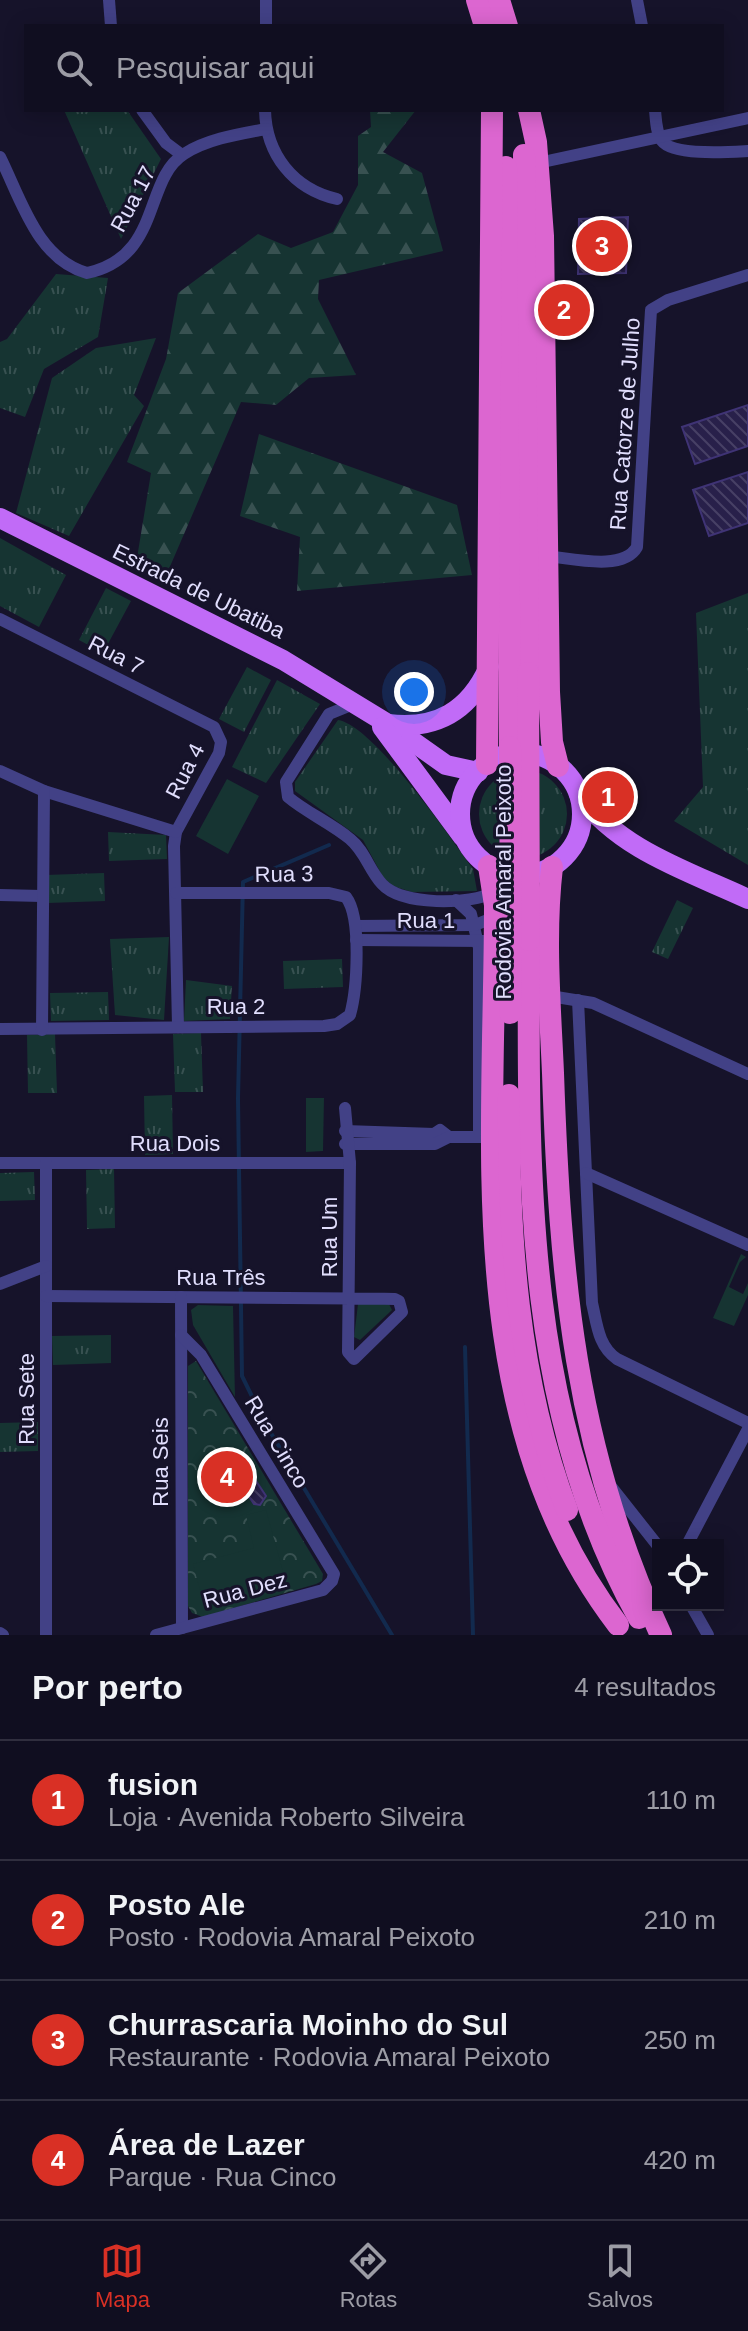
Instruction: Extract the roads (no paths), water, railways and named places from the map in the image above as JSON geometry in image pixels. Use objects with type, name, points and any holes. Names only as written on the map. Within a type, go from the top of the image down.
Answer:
[{"type":"highway","points":[[477,0],[484,24]]},
{"type":"highway","points":[[499,0],[506,24]]},
{"type":"highway","points":[[482,768],[509,671],[492,112]]},
{"type":"highway","name":"Rodovia Amaral Peixoto","points":[[502,112],[508,228],[509,671]]},
{"type":"highway","name":"Rodovia Amaral Peixoto","points":[[521,112],[504,942],[515,1259],[523,1335],[539,1418],[558,1485],[621,1630]]},
{"type":"highway","points":[[529,112],[538,163],[545,331],[550,723],[558,766]]},
{"type":"highway","points":[[489,866],[495,892],[485,921],[504,942],[486,1137],[495,1268],[516,1405],[551,1511],[591,1590],[621,1630]]},
{"type":"highway","points":[[552,867],[550,996],[558,1197],[567,1315],[602,1476],[627,1557],[661,1635]]},
{"type":"highway","name":"Rodovia Amaral Peixoto","points":[[504,942],[551,1364],[569,1441],[592,1513],[627,1596],[649,1635]]},
{"type":"main road","name":"Estrada de Ubatiba","points":[[0,518],[283,660],[372,714],[446,765],[482,768]]},
{"type":"main road","points":[[372,714],[417,725],[453,714],[509,671]]},
{"type":"main road","name":"Estrada de Ubatiba","points":[[372,714],[471,848]]},
{"type":"main road","points":[[627,841],[594,839],[571,849],[552,867],[524,875],[489,866],[471,848],[462,826],[462,803],[482,768],[518,753],[539,756],[558,766],[598,817],[627,841],[748,899]]},
{"type":"main road","points":[[571,849],[581,823],[577,790]]},
{"type":"street","points":[[109,0],[111,24]]},
{"type":"street","points":[[266,0],[266,24]]},
{"type":"street","points":[[637,0],[642,24]]},
{"type":"street","points":[[143,112],[166,143],[182,155]]},
{"type":"street","points":[[265,112],[271,147],[285,169],[313,191],[337,199]]},
{"type":"street","points":[[655,112],[659,138],[666,145],[686,151],[748,151]]},
{"type":"street","points":[[538,163],[748,118]]},
{"type":"street","name":"Rua 17","points":[[0,157],[43,242],[67,265],[87,273],[114,264],[125,255],[140,234],[163,183],[182,155],[224,138],[266,129]]},
{"type":"street","name":"Rua Catorze de Julho","points":[[546,556],[620,561],[633,553],[637,547],[651,310],[668,300],[748,275]]},
{"type":"street","name":"Rua 7","points":[[0,619],[214,727]]},
{"type":"street","points":[[372,714],[329,714],[289,776],[286,794],[355,843],[383,885],[394,894],[409,899],[455,900],[483,897],[495,892]]},
{"type":"street","name":"Rua 4","points":[[176,832],[219,753],[221,742],[214,727]]},
{"type":"street","points":[[0,771],[44,791],[176,832],[178,1026]]},
{"type":"street","points":[[42,1030],[44,791]]},
{"type":"street","name":"Rua 3","points":[[176,893],[339,894],[346,897],[354,909],[356,933]]},
{"type":"street","points":[[0,895],[42,896]]},
{"type":"street","points":[[455,900],[485,921]]},
{"type":"street","name":"Rua 1","points":[[356,933],[485,921]]},
{"type":"street","name":"Rua 1","points":[[356,933],[504,942]]},
{"type":"street","name":"Rua 2","points":[[0,1029],[324,1026],[346,1020],[353,1006],[356,933]]},
{"type":"street","points":[[550,996],[593,1003],[748,1074]]},
{"type":"street","points":[[578,1000],[592,1303],[606,1351],[748,1426],[690,1539]]},
{"type":"street","name":"Rua Um","points":[[345,1108],[345,1137],[350,1163],[348,1352],[354,1359],[358,1356]]},
{"type":"street","points":[[345,1137],[404,1131],[486,1137]]},
{"type":"street","points":[[345,1137],[435,1144],[445,1133]]},
{"type":"street","name":"Rua Dois","points":[[0,1163],[350,1163]]},
{"type":"street","name":"Rua Sete","points":[[46,1163],[46,1635]]},
{"type":"street","points":[[586,1173],[748,1245]]},
{"type":"street","points":[[0,1284],[46,1266]]},
{"type":"street","name":"Rua Três","points":[[46,1296],[395,1299],[402,1304],[402,1312],[358,1356]]},
{"type":"street","name":"Rua Seis","points":[[181,1297],[182,1628]]},
{"type":"street","name":"Rua Cinco","points":[[181,1335],[201,1355],[334,1574]]},
{"type":"street","points":[[602,1476],[634,1511],[653,1539]]},
{"type":"street","name":"Rua Dez","points":[[156,1635],[323,1590],[329,1587],[334,1574]]},
{"type":"street","points":[[694,1611],[708,1635]]},
{"type":"waterway","points":[[329,845],[243,882],[238,1099],[242,1376],[265,1423],[392,1635]]},
{"type":"waterway","points":[[465,1347],[473,1635]]},
{"type":"place","name":"Churrascaria Moinho do Sul","points":[[602,246]]},
{"type":"place","name":"Posto Ale","points":[[564,310]]},
{"type":"place","name":"fusion","points":[[608,797]]},
{"type":"place","name":"Área de Lazer","points":[[227,1477]]}]
